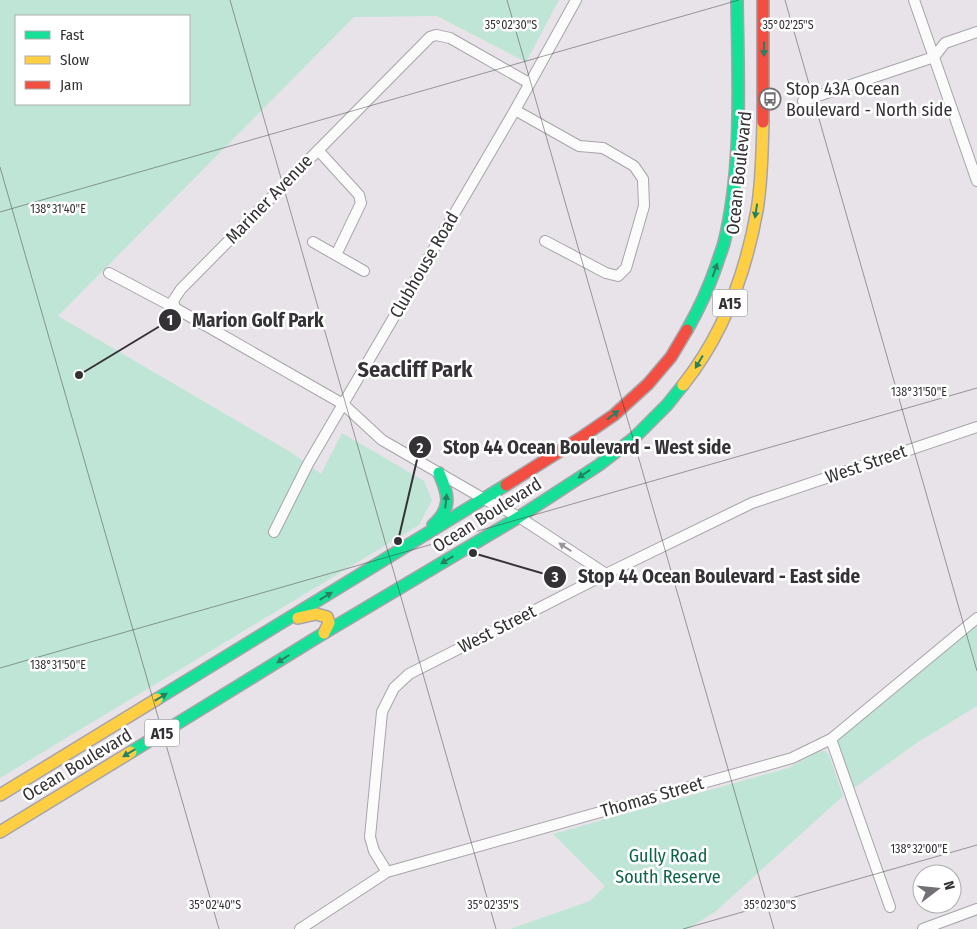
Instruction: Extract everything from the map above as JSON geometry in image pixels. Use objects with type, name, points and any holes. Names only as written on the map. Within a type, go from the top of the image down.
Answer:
[{"type":"main road","name":"Ocean Boulevard","points":[[0,795],[579,439],[614,415],[648,384],[671,357],[694,318],[724,244],[736,157],[738,99],[737,0]]},
{"type":"main road","name":"Ocean Boulevard","points":[[0,832],[324,633],[519,517],[599,465],[635,437],[667,405],[694,371],[717,332],[734,294],[748,253],[757,209],[762,159],[764,0]]},
{"type":"main road","points":[[405,547],[438,520],[444,511],[448,501],[439,473]]},
{"type":"main road","points":[[269,630],[298,618],[321,614],[327,617],[329,623],[324,633]]},
{"type":"street","name":"Clubhouse Road","points":[[274,532],[308,464],[515,110],[576,0]]},
{"type":"street","points":[[914,0],[977,181]]},
{"type":"street","points":[[803,101],[934,57],[945,43],[977,32]]},
{"type":"street","name":"Mariner Avenue","points":[[175,308],[173,301],[181,289],[430,37],[436,35],[450,38],[530,83]]},
{"type":"street","points":[[515,110],[579,146],[603,148],[634,166],[643,179],[644,206],[626,268],[618,276],[606,273],[545,241]]},
{"type":"street","points":[[318,150],[359,195],[361,203],[336,255]]},
{"type":"street","points":[[313,242],[364,271]]},
{"type":"street","points":[[109,272],[343,404],[382,440],[519,517],[606,574]]},
{"type":"street","name":"West Street","points":[[387,872],[374,851],[370,837],[382,712],[394,688],[409,674],[606,574],[752,503],[977,427]]},
{"type":"street","name":"Thomas Street","points":[[300,929],[387,872],[792,758],[831,739],[977,618]]},
{"type":"street","points":[[831,739],[890,907]]},
{"type":"street","points":[[923,929],[977,910]]},
{"type":"green space","points":[[0,0],[559,0],[526,62],[437,16],[354,17],[58,316],[292,453],[321,474],[342,433],[424,481],[432,500],[419,525],[0,778]]},
{"type":"green space","points":[[977,624],[977,706],[918,742],[854,788],[837,740]]},
{"type":"green space","name":"Gully Road South Reserve","points":[[820,751],[825,751],[829,755],[843,796],[716,911],[688,929],[510,929],[590,901],[605,886],[553,834],[788,768]]},
{"type":"traffic: fast","points":[[687,330],[704,298],[714,273],[724,243],[730,213],[737,153],[737,0]]},
{"type":"traffic: fast","points":[[131,752],[324,633],[519,517],[599,465],[635,437],[667,405],[683,385]]},
{"type":"traffic: fast","points":[[433,525],[443,513],[447,501],[447,495],[439,473]]},
{"type":"traffic: fast","points":[[157,699],[506,485]]},
{"type":"traffic: slow","points":[[683,385],[697,366],[721,324],[731,302],[746,256],[759,199],[763,122]]},
{"type":"traffic: slow","points":[[298,618],[316,614],[327,617],[329,623],[324,633]]},
{"type":"traffic: slow","points":[[0,795],[157,699]]},
{"type":"traffic: slow","points":[[0,832],[131,752]]},
{"type":"traffic: jam","points":[[763,0],[763,122]]},
{"type":"traffic: jam","points":[[506,485],[614,415],[648,384],[671,357],[687,330]]},
{"type":"place","name":"Stop 43A Ocean Boulevard - North side","points":[[770,99]]},
{"type":"place","name":"Marion Golf Park","points":[[79,375]]},
{"type":"place","name":"Stop 44 Ocean Boulevard - West side","points":[[398,541]]},
{"type":"place","name":"Stop 44 Ocean Boulevard - East side","points":[[473,553]]},
{"type":"district","name":"Seacliff Park","points":[[415,369]]}]
